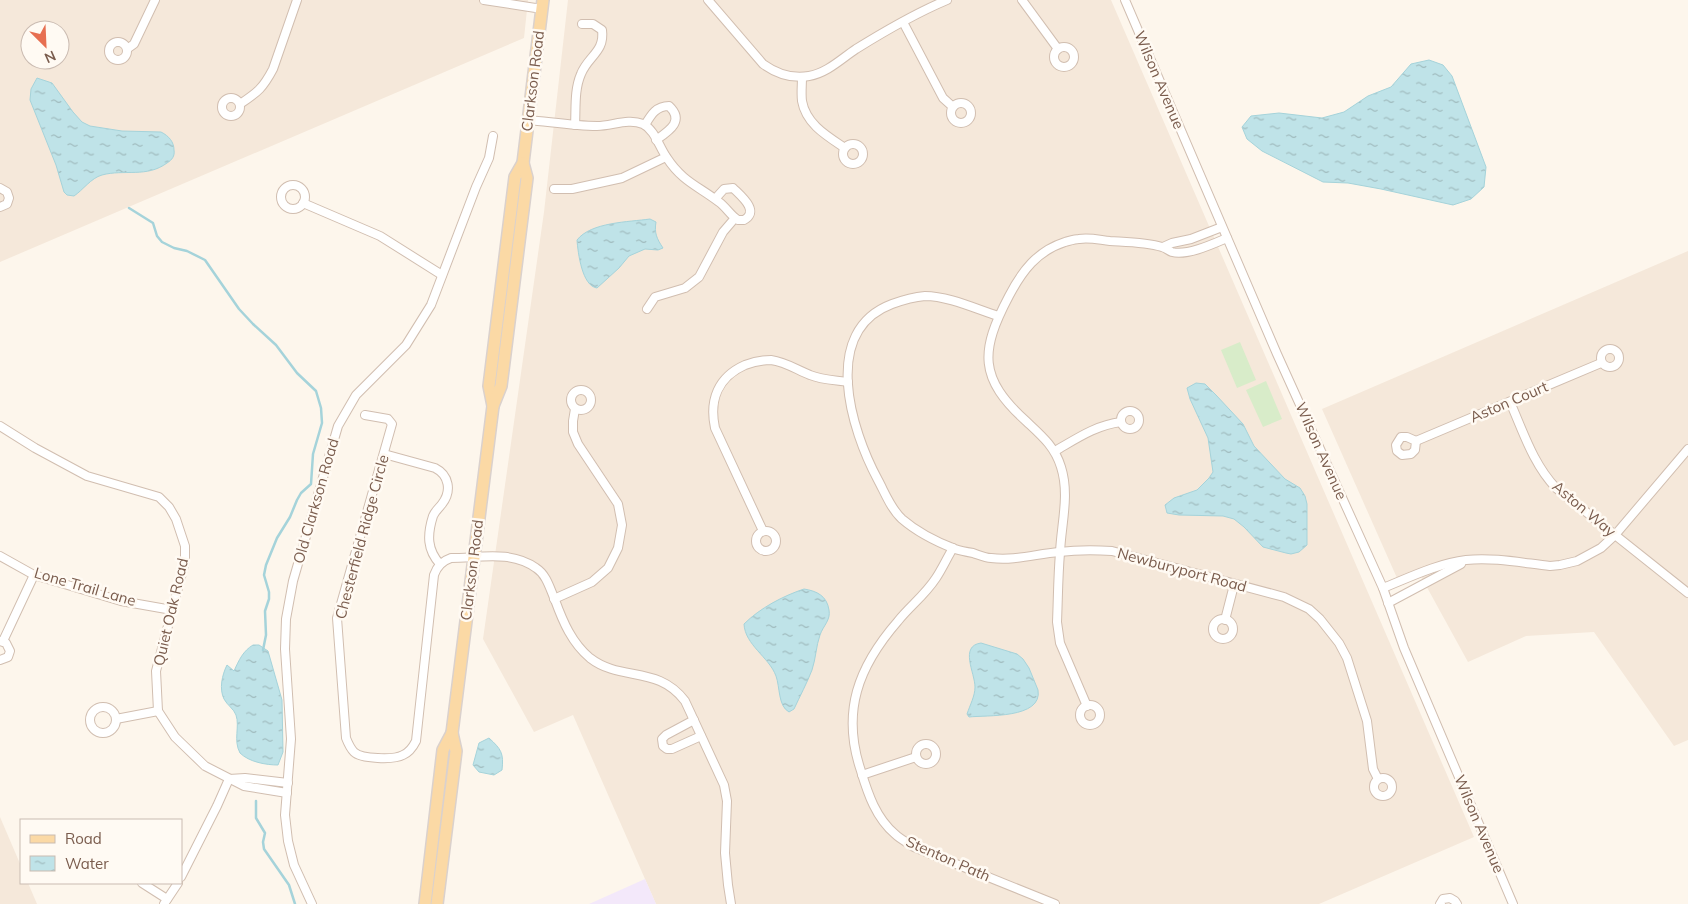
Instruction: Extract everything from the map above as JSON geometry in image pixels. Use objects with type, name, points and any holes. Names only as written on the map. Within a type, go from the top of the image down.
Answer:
[{"type":"main road","name":"Clarkson Road","points":[[437,904],[456,751],[452,733],[474,556],[493,406],[501,386],[528,178],[523,163],[543,4]]},
{"type":"main road","name":"Clarkson Road","points":[[424,904],[443,750],[452,733]]},
{"type":"main road","points":[[432,848],[441,868]]},
{"type":"street","points":[[127,49],[134,44],[155,0]]},
{"type":"street","points":[[240,104],[258,93],[270,74],[298,0]]},
{"type":"street","points":[[484,0],[543,4]]},
{"type":"street","points":[[708,0],[763,64],[771,70],[788,77],[816,75],[830,68],[854,50],[947,0]]},
{"type":"street","points":[[1022,0],[1058,49]]},
{"type":"street","name":"Wilson Avenue","points":[[1124,0],[1281,363],[1382,588],[1404,648],[1513,904]]},
{"type":"street","points":[[903,22],[943,98],[953,107]]},
{"type":"street","points":[[575,125],[578,82],[586,65],[602,46],[603,37],[602,30],[593,24],[582,24]]},
{"type":"street","points":[[802,77],[802,102],[805,111],[818,130],[845,148]]},
{"type":"street","points":[[645,125],[652,113],[660,107],[668,106],[674,111],[676,119],[674,126],[656,140]]},
{"type":"street","points":[[529,120],[575,125],[606,126],[627,122],[637,122],[645,125],[653,133],[666,157],[677,172],[688,182],[715,199],[735,218],[741,221],[748,218],[751,210],[749,205],[733,188],[724,188],[715,199]]},
{"type":"street","name":"Old Clarkson Road","points":[[312,904],[294,865],[288,841],[285,814],[291,739],[285,649],[286,619],[300,554],[338,426],[356,395],[394,359],[416,332],[431,305],[489,158],[493,136]]},
{"type":"street","points":[[554,189],[572,189],[622,178],[666,157]]},
{"type":"street","points":[[0,188],[7,192],[10,198],[7,204],[0,207]]},
{"type":"street","points":[[303,203],[380,236],[442,275]]},
{"type":"street","points":[[647,309],[655,297],[685,288],[699,276],[724,232],[735,218]]},
{"type":"street","points":[[1163,247],[1222,227]]},
{"type":"street","points":[[1087,706],[1060,644],[1058,633],[1060,552],[1064,511],[1064,485],[1061,468],[1055,451],[1048,441],[1004,400],[993,379],[988,353],[998,316],[1025,268],[1044,252],[1063,243],[1079,238],[1163,247],[1173,252],[1182,252],[1195,250],[1227,238]]},
{"type":"street","name":"Newburyport Road","points":[[998,316],[933,297],[913,298],[886,306],[874,313],[868,318],[855,337],[848,364],[848,398],[858,433],[872,469],[901,518],[931,538],[953,548],[990,558],[1029,557],[1060,552],[1112,551],[1284,597],[1309,608],[1339,642],[1346,658],[1366,721],[1373,769],[1378,779]]},
{"type":"street","points":[[762,531],[715,428],[713,410],[717,391],[727,376],[735,370],[762,360],[783,362],[817,378],[848,382]]},
{"type":"street","name":"Aston Court","points":[[1416,441],[1602,363]]},
{"type":"street","name":"Aston Way","points":[[1510,402],[1536,461],[1547,479],[1688,592]]},
{"type":"street","points":[[554,599],[592,582],[608,568],[618,548],[622,525],[618,504],[578,444],[573,432],[576,409]]},
{"type":"street","name":"Chesterfield Ridge Circle","points":[[365,415],[388,419],[392,424],[337,618],[346,738],[352,751],[358,755],[396,758],[412,749],[416,741],[434,575],[436,568],[440,564]]},
{"type":"street","points":[[1055,451],[1096,429],[1108,424],[1121,422]]},
{"type":"street","name":"Quiet Oak Road","points":[[0,426],[35,448],[87,476],[159,497],[169,507],[185,546],[185,562],[156,671],[158,711]]},
{"type":"street","points":[[1382,588],[1446,564],[1468,560],[1485,559],[1560,565],[1577,561],[1601,548],[1615,535],[1688,449]]},
{"type":"street","points":[[384,454],[435,468],[442,471],[446,478],[447,495],[433,515],[429,543],[433,556],[440,564],[451,558],[474,556],[514,558],[537,568],[544,576],[567,630],[590,658],[612,669],[648,677],[670,685],[679,692],[724,785],[727,801],[725,853],[731,904]]},
{"type":"street","name":"Stenton Path","points":[[953,548],[936,579],[881,641],[866,668],[856,693],[852,719],[852,738],[862,775],[872,803],[894,834],[914,847],[1055,904]]},
{"type":"street","name":"Lone Trail Lane","points":[[0,556],[34,574],[121,601],[172,610]]},
{"type":"street","points":[[1388,603],[1468,560]]},
{"type":"street","points":[[0,660],[8,657],[10,651],[8,645],[2,641],[34,574]]},
{"type":"street","points":[[1226,620],[1234,585]]},
{"type":"street","points":[[116,720],[158,711],[175,737],[190,754],[205,766],[244,786],[287,793]]},
{"type":"street","points":[[694,720],[666,735],[662,739],[663,746],[667,749],[672,749],[701,736]]},
{"type":"street","points":[[862,775],[916,757]]},
{"type":"street","points":[[229,779],[246,778],[288,783]]},
{"type":"street","points":[[182,875],[229,779]]},
{"type":"street","points":[[143,884],[165,902],[177,884]]},
{"type":"street","points":[[1440,904],[1443,900],[1450,898],[1456,901],[1457,904]]},
{"type":"shaded area","points":[[0,0],[528,0],[524,38],[0,262]]},
{"type":"shaded area","points":[[568,0],[1111,0],[1474,837],[1319,904],[656,904],[573,715],[534,732],[483,639],[544,212]]},
{"type":"shaded area","points":[[1688,251],[1688,740],[1674,746],[1594,632],[1526,636],[1468,662],[1418,571],[1397,578],[1322,409]]},
{"type":"shaded area","points":[[0,817],[20,864],[20,884],[28,884],[37,904],[0,904]]},
{"type":"shaded area","points":[[645,879],[656,904],[589,904]]},
{"type":"green space","points":[[1240,342],[1256,380],[1237,388],[1221,350]]},
{"type":"green space","points":[[1266,381],[1282,419],[1263,427],[1246,390]]},
{"type":"water","points":[[1429,60],[1443,65],[1452,76],[1486,167],[1484,187],[1471,199],[1453,205],[1348,183],[1323,182],[1262,151],[1247,139],[1242,127],[1251,116],[1279,113],[1322,118],[1344,112],[1368,96],[1391,87],[1411,64]]},
{"type":"water","points":[[37,78],[52,83],[73,112],[82,122],[90,126],[122,131],[161,132],[173,144],[173,158],[159,168],[152,170],[102,175],[94,179],[74,196],[67,195],[64,192],[56,165],[30,100],[31,89]]},
{"type":"water","points":[[650,219],[656,222],[656,236],[663,248],[658,250],[645,249],[629,256],[597,288],[592,286],[584,275],[578,253],[577,240],[583,234],[601,226]]},
{"type":"water","points":[[1196,383],[1205,384],[1216,395],[1243,424],[1254,446],[1285,479],[1300,488],[1305,496],[1307,504],[1307,545],[1299,552],[1291,554],[1263,547],[1234,519],[1223,516],[1167,513],[1165,505],[1174,498],[1197,490],[1213,472],[1208,438],[1187,388]]},
{"type":"water","points":[[804,589],[813,591],[824,598],[828,605],[829,614],[828,620],[821,632],[810,675],[794,709],[789,712],[781,701],[773,669],[748,638],[744,624],[772,603]]},
{"type":"water","points":[[981,643],[1017,654],[1023,659],[1038,690],[1037,699],[1032,706],[1012,714],[969,717],[967,714],[975,687],[969,655],[974,645]]},
{"type":"water","points":[[253,645],[259,645],[268,651],[282,700],[283,752],[278,765],[248,759],[240,753],[237,743],[236,715],[222,695],[222,682],[227,665],[234,671],[244,653]]},
{"type":"water","points":[[489,738],[499,748],[502,755],[502,770],[494,775],[479,772],[473,765],[479,743]]},
{"type":"waterway","points":[[129,208],[153,223],[157,236],[162,242],[205,260],[239,309],[276,345],[297,373],[316,391],[321,408],[322,423],[313,454],[311,484],[301,493],[297,500],[290,517],[277,538],[266,565],[264,575],[269,599],[265,611],[266,635],[263,650]]},
{"type":"waterway","points":[[256,801],[256,818],[265,833],[264,849],[289,885],[295,904]]}]
